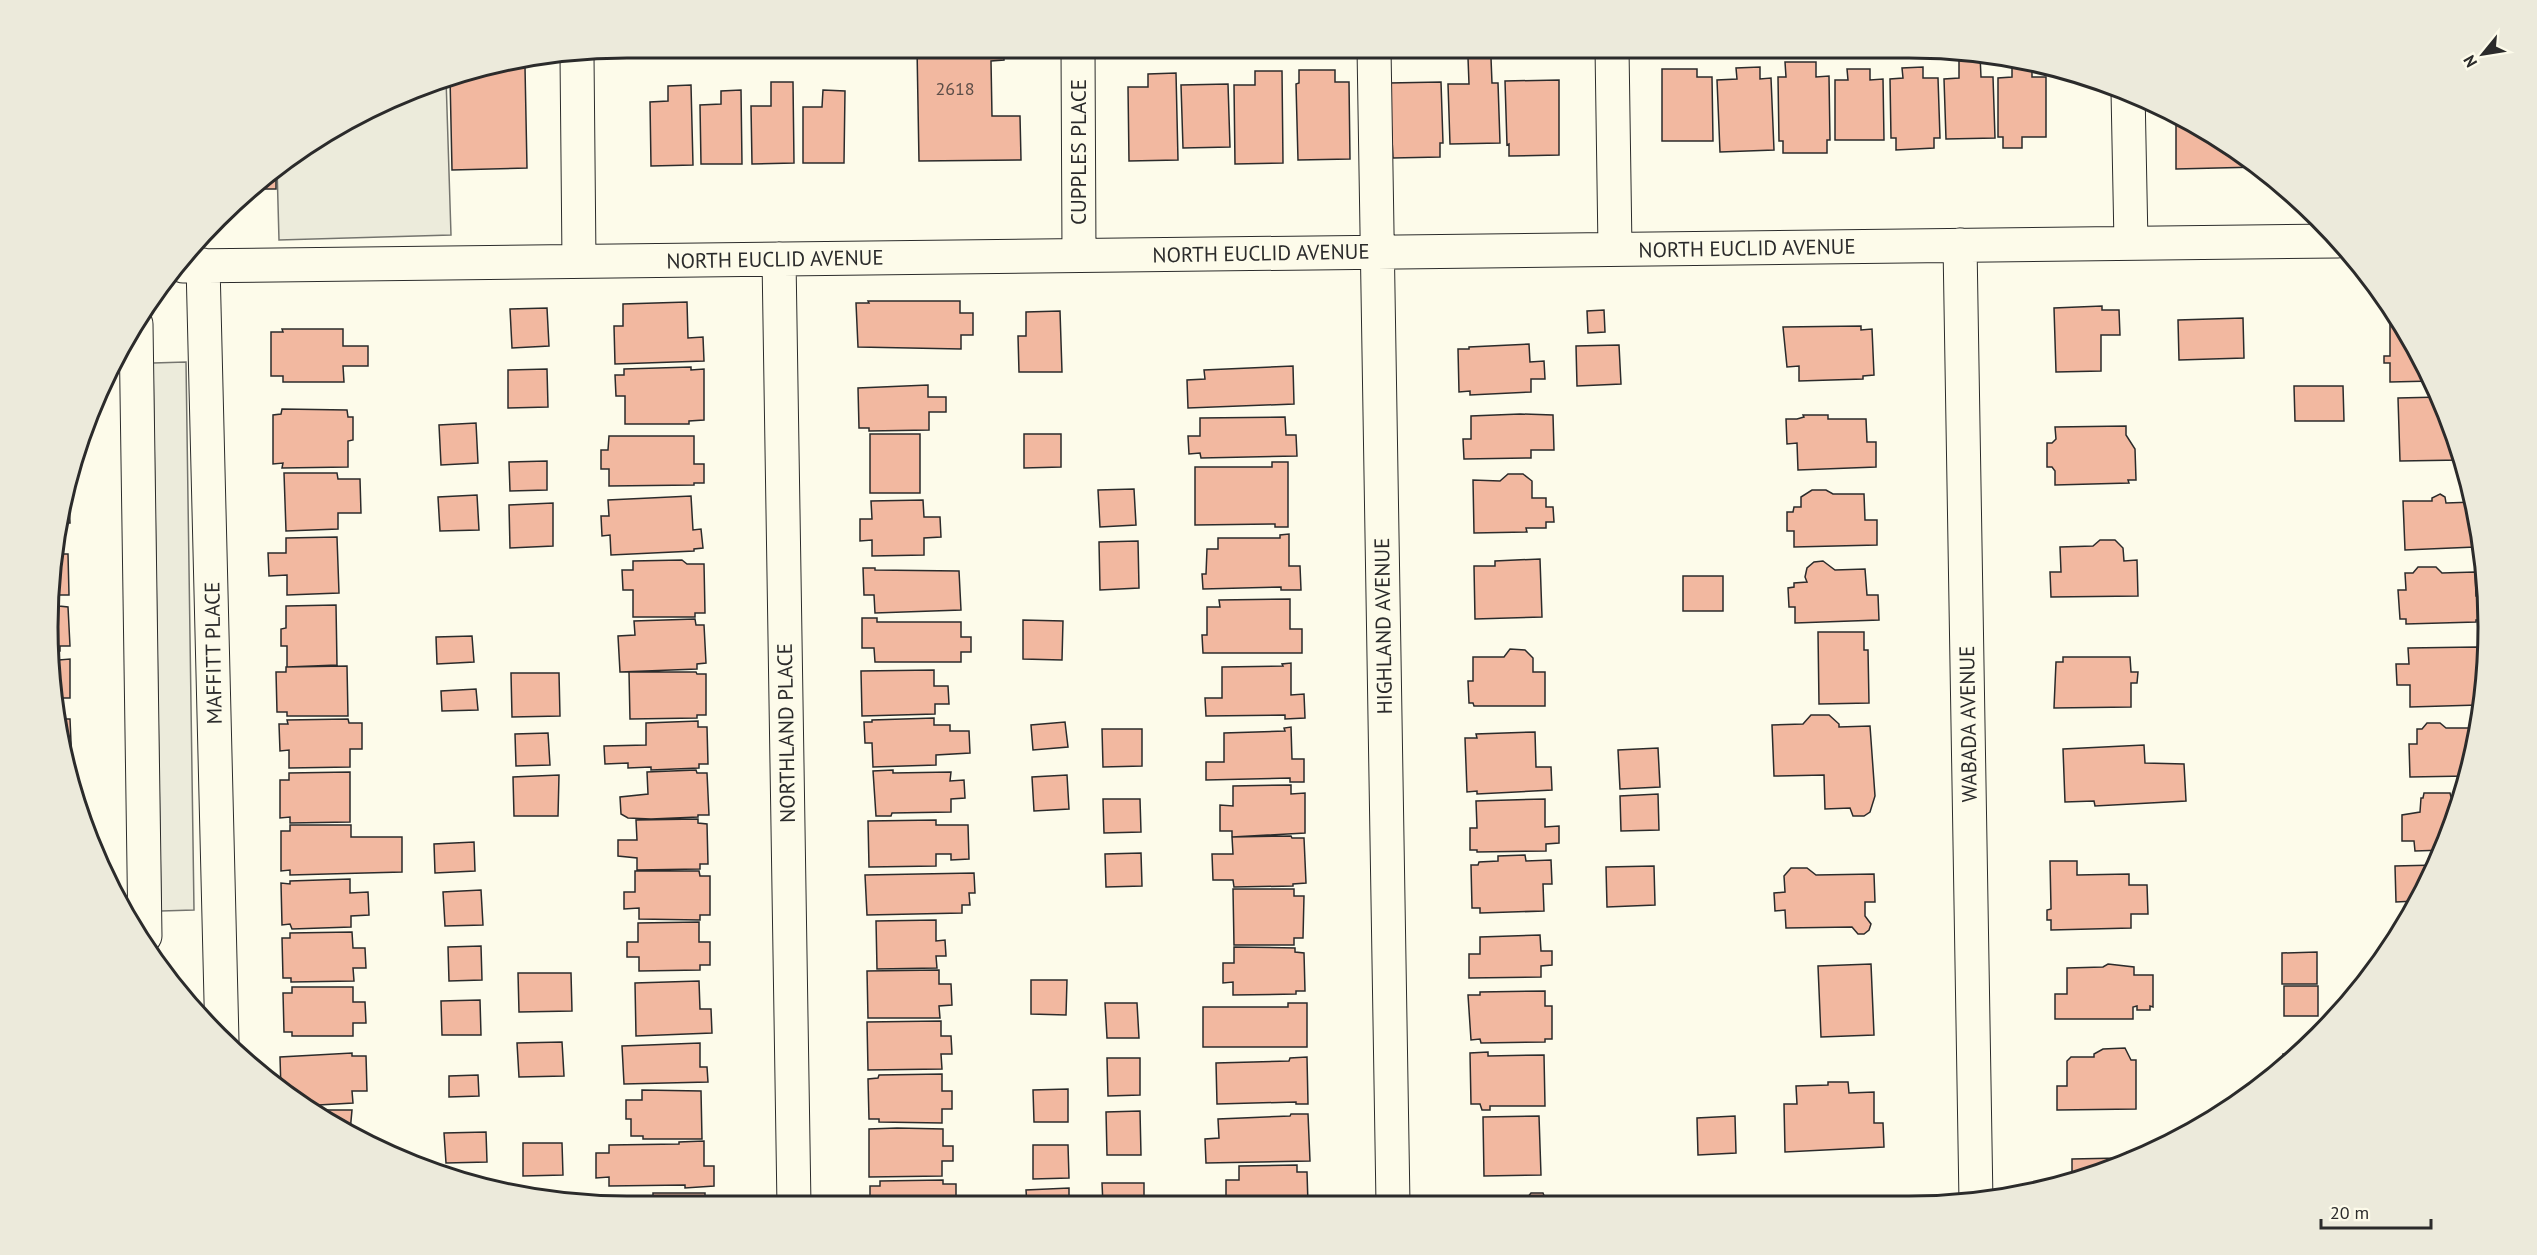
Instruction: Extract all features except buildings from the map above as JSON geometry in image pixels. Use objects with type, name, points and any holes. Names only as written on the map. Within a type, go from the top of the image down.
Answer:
[{"type":"street","name":"CUPPLES PLACE","points":[[1078,58],[1079,255]]},
{"type":"street","name":"HIGHLAND AVENUE","points":[[1374,58],[1393,1196]]},
{"type":"street","points":[[1612,58],[1615,249]]},
{"type":"street","points":[[577,61],[579,261]]},
{"type":"street","points":[[2128,103],[2132,243]]},
{"type":"street","name":"NORTH EUCLID AVENUE","points":[[193,265],[2327,241]]},
{"type":"street","name":"WABADA AVENUE","points":[[1960,245],[1976,1193]]},
{"type":"street","name":"NORTHLAND PLACE","points":[[779,259],[794,1196]]},
{"type":"street","name":"MAFFITT PLACE","points":[[193,265],[221,1026]]},
{"type":"street","points":[[136,341],[145,929]]},
{"type":"shaded area","points":[[446,89],[451,235],[279,240],[277,179],[311,154],[376,117]]},
{"type":"shaded area","points":[[186,362],[194,910],[161,911],[153,363]]}]
